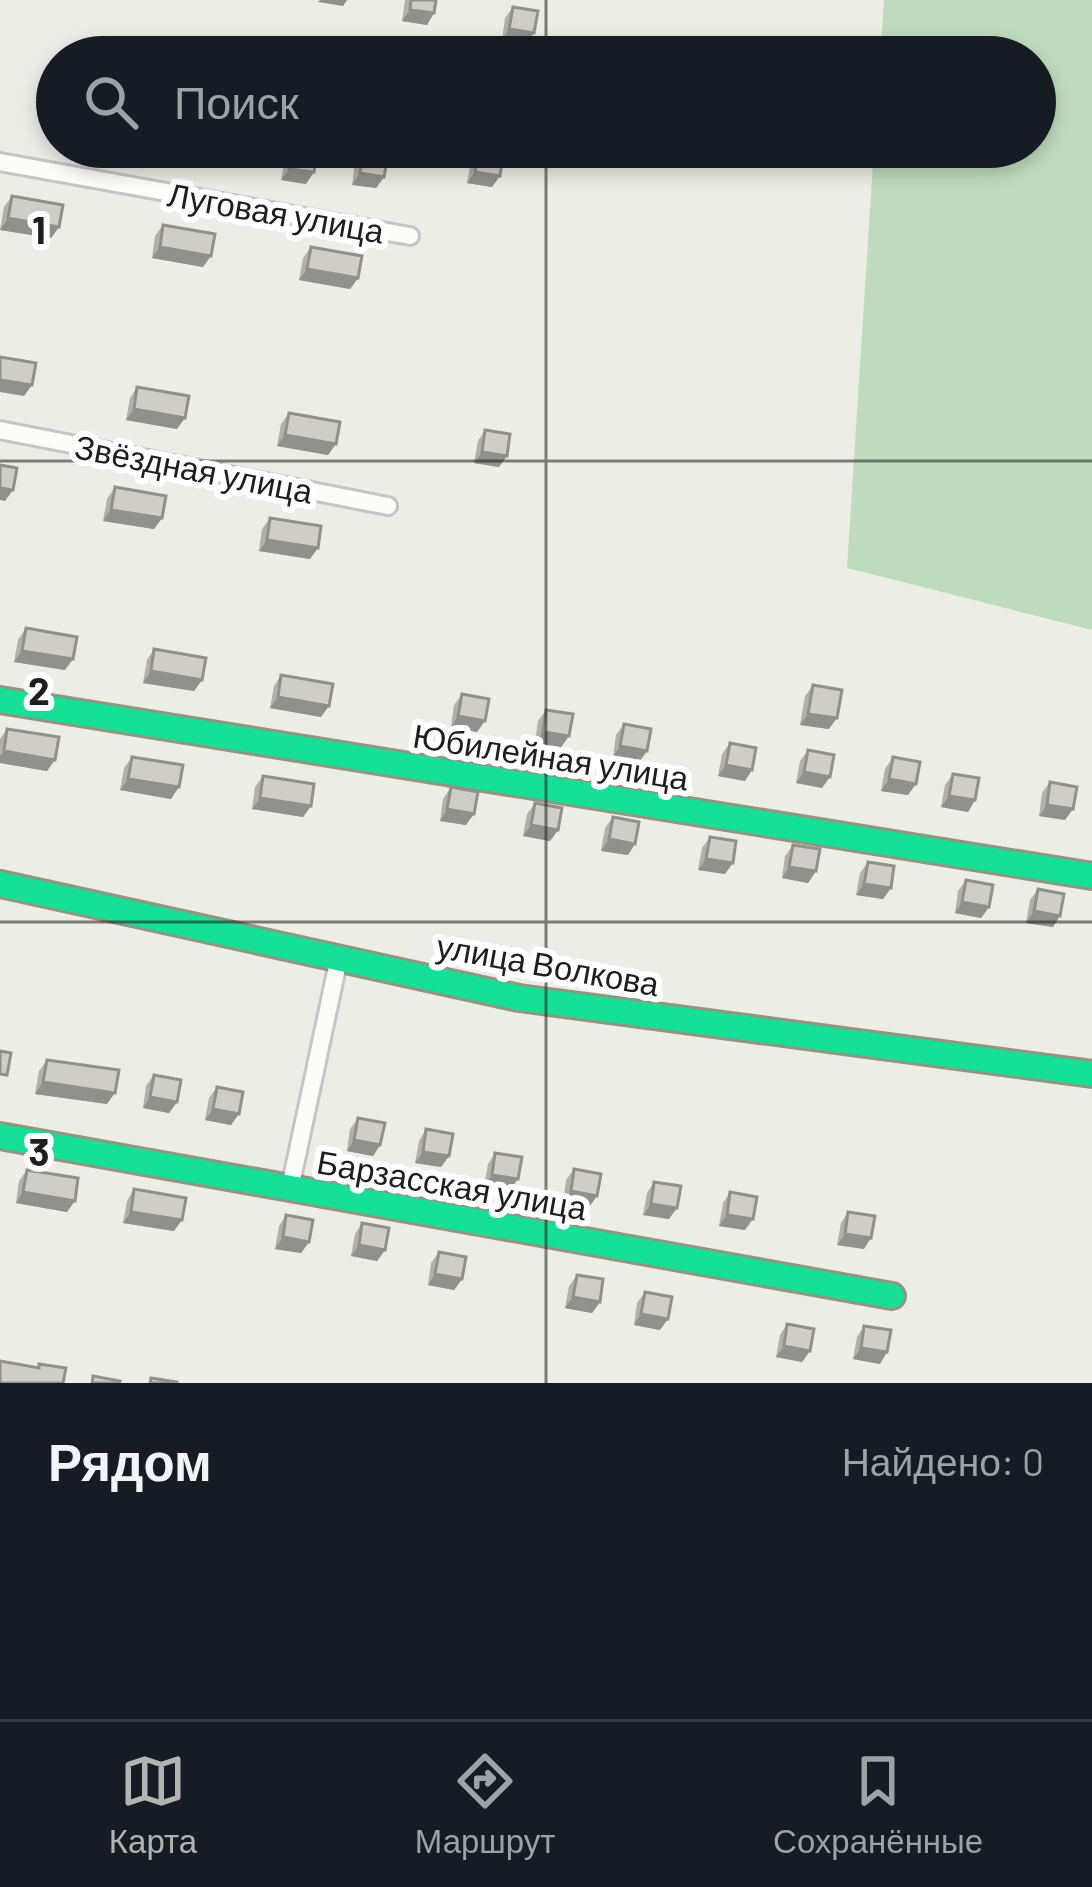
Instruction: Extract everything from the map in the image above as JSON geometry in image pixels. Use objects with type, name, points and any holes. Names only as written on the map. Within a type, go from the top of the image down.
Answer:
[{"type":"street","name":"Луговая улица","points":[[0,162],[410,236]]},
{"type":"street","name":"Звёздная улица","points":[[0,430],[388,506]]},
{"type":"street","name":"Юбилейная улица","points":[[0,700],[1092,876]]},
{"type":"street","name":"улица Волкова","points":[[0,884],[519,998],[1092,1074]]},
{"type":"street","points":[[290,1188],[338,958]]},
{"type":"street","name":"Барзасская улица","points":[[0,1136],[892,1296]]},
{"type":"green space","points":[[884,0],[1092,0],[1092,630],[847,568],[873,168],[1056,168],[1056,36],[881,36]]},
{"type":"building","points":[[411,0],[436,0],[434,13],[410,10]]},
{"type":"building","points":[[513,7],[538,11],[534,33],[509,29]]},
{"type":"building","points":[[361,168],[386,168],[384,177],[360,173]]},
{"type":"building","points":[[476,168],[501,168],[500,176],[475,172]]},
{"type":"building","points":[[12,196],[63,205],[59,227],[8,218]]},
{"type":"building","points":[[163,225],[215,234],[211,256],[160,247]]},
{"type":"building","points":[[311,247],[362,256],[358,278],[307,269]]},
{"type":"building","points":[[0,357],[36,363],[32,385],[0,380]]},
{"type":"building","points":[[137,387],[189,396],[185,418],[134,409]]},
{"type":"building","points":[[289,413],[340,422],[336,444],[285,435]]},
{"type":"building","points":[[485,430],[510,434],[507,456],[482,452]]},
{"type":"building","points":[[0,465],[17,468],[13,490],[0,488]]},
{"type":"building","points":[[115,487],[166,496],[162,518],[111,510]]},
{"type":"building","points":[[270,518],[321,526],[318,548],[267,540]]},
{"type":"building","points":[[26,628],[77,637],[73,659],[22,651]]},
{"type":"building","points":[[154,649],[206,658],[202,680],[151,671]]},
{"type":"building","points":[[281,675],[333,684],[329,706],[278,697]]},
{"type":"building","points":[[813,685],[842,690],[837,718],[808,714]]},
{"type":"building","points":[[462,694],[489,699],[485,721],[458,716]]},
{"type":"building","points":[[546,710],[573,714],[569,736],[543,732]]},
{"type":"building","points":[[624,724],[651,729],[647,751],[620,746]]},
{"type":"building","points":[[7,729],[59,737],[55,760],[4,751]]},
{"type":"building","points":[[730,743],[756,748],[752,770],[726,765]]},
{"type":"building","points":[[808,750],[834,755],[830,777],[804,772]]},
{"type":"building","points":[[132,757],[183,765],[179,787],[128,779]]},
{"type":"building","points":[[893,757],[920,762],[916,784],[889,779]]},
{"type":"building","points":[[953,774],[979,778],[975,800],[949,796]]},
{"type":"building","points":[[263,776],[314,784],[311,806],[260,798]]},
{"type":"building","points":[[1050,782],[1077,787],[1073,809],[1047,805]]},
{"type":"building","points":[[451,787],[478,792],[474,814],[447,809]]},
{"type":"building","points":[[535,803],[562,808],[558,830],[531,825]]},
{"type":"building","points":[[613,817],[639,822],[635,844],[609,839]]},
{"type":"building","points":[[710,837],[736,841],[733,863],[706,859]]},
{"type":"building","points":[[793,845],[820,849],[816,871],[789,867]]},
{"type":"building","points":[[868,862],[894,866],[891,888],[864,884]]},
{"type":"building","points":[[966,880],[993,885],[989,907],[962,902]]},
{"type":"building","points":[[1038,889],[1064,894],[1060,916],[1034,911]]},
{"type":"building","points":[[0,1051],[11,1053],[7,1075],[0,1074]]},
{"type":"building","points":[[47,1060],[119,1070],[115,1093],[43,1082]]},
{"type":"building","points":[[154,1075],[181,1080],[177,1102],[150,1097]]},
{"type":"building","points":[[217,1087],[243,1092],[239,1114],[213,1109]]},
{"type":"building","points":[[358,1118],[385,1123],[380,1145],[354,1140]]},
{"type":"building","points":[[426,1129],[453,1134],[449,1156],[423,1152]]},
{"type":"building","points":[[495,1153],[522,1157],[518,1179],[492,1175]]},
{"type":"building","points":[[574,1169],[601,1174],[597,1196],[571,1191]]},
{"type":"building","points":[[27,1170],[78,1178],[75,1201],[23,1192]]},
{"type":"building","points":[[654,1182],[681,1186],[677,1208],[651,1204]]},
{"type":"building","points":[[134,1189],[186,1198],[182,1220],[131,1212]]},
{"type":"building","points":[[730,1192],[757,1197],[753,1219],[727,1215]]},
{"type":"building","points":[[848,1212],[875,1216],[871,1238],[845,1234]]},
{"type":"building","points":[[286,1215],[313,1220],[309,1242],[283,1237]]},
{"type":"building","points":[[362,1223],[389,1228],[385,1250],[359,1245]]},
{"type":"building","points":[[439,1252],[466,1257],[462,1279],[435,1274]]},
{"type":"building","points":[[577,1275],[603,1279],[600,1302],[573,1297]]},
{"type":"building","points":[[645,1292],[672,1297],[668,1319],[641,1314]]},
{"type":"building","points":[[787,1324],[814,1329],[810,1351],[784,1346]]},
{"type":"building","points":[[864,1326],[891,1330],[887,1352],[861,1348]]},
{"type":"building","points":[[0,1361],[66,1368],[63,1383],[0,1383]]},
{"type":"building","points":[[93,1376],[120,1381],[92,1383]]},
{"type":"traffic: fast","points":[[0,700],[1092,876]]},
{"type":"traffic: fast","points":[[0,884],[519,998],[1092,1074]]},
{"type":"traffic: fast","points":[[0,1136],[892,1296]]}]
